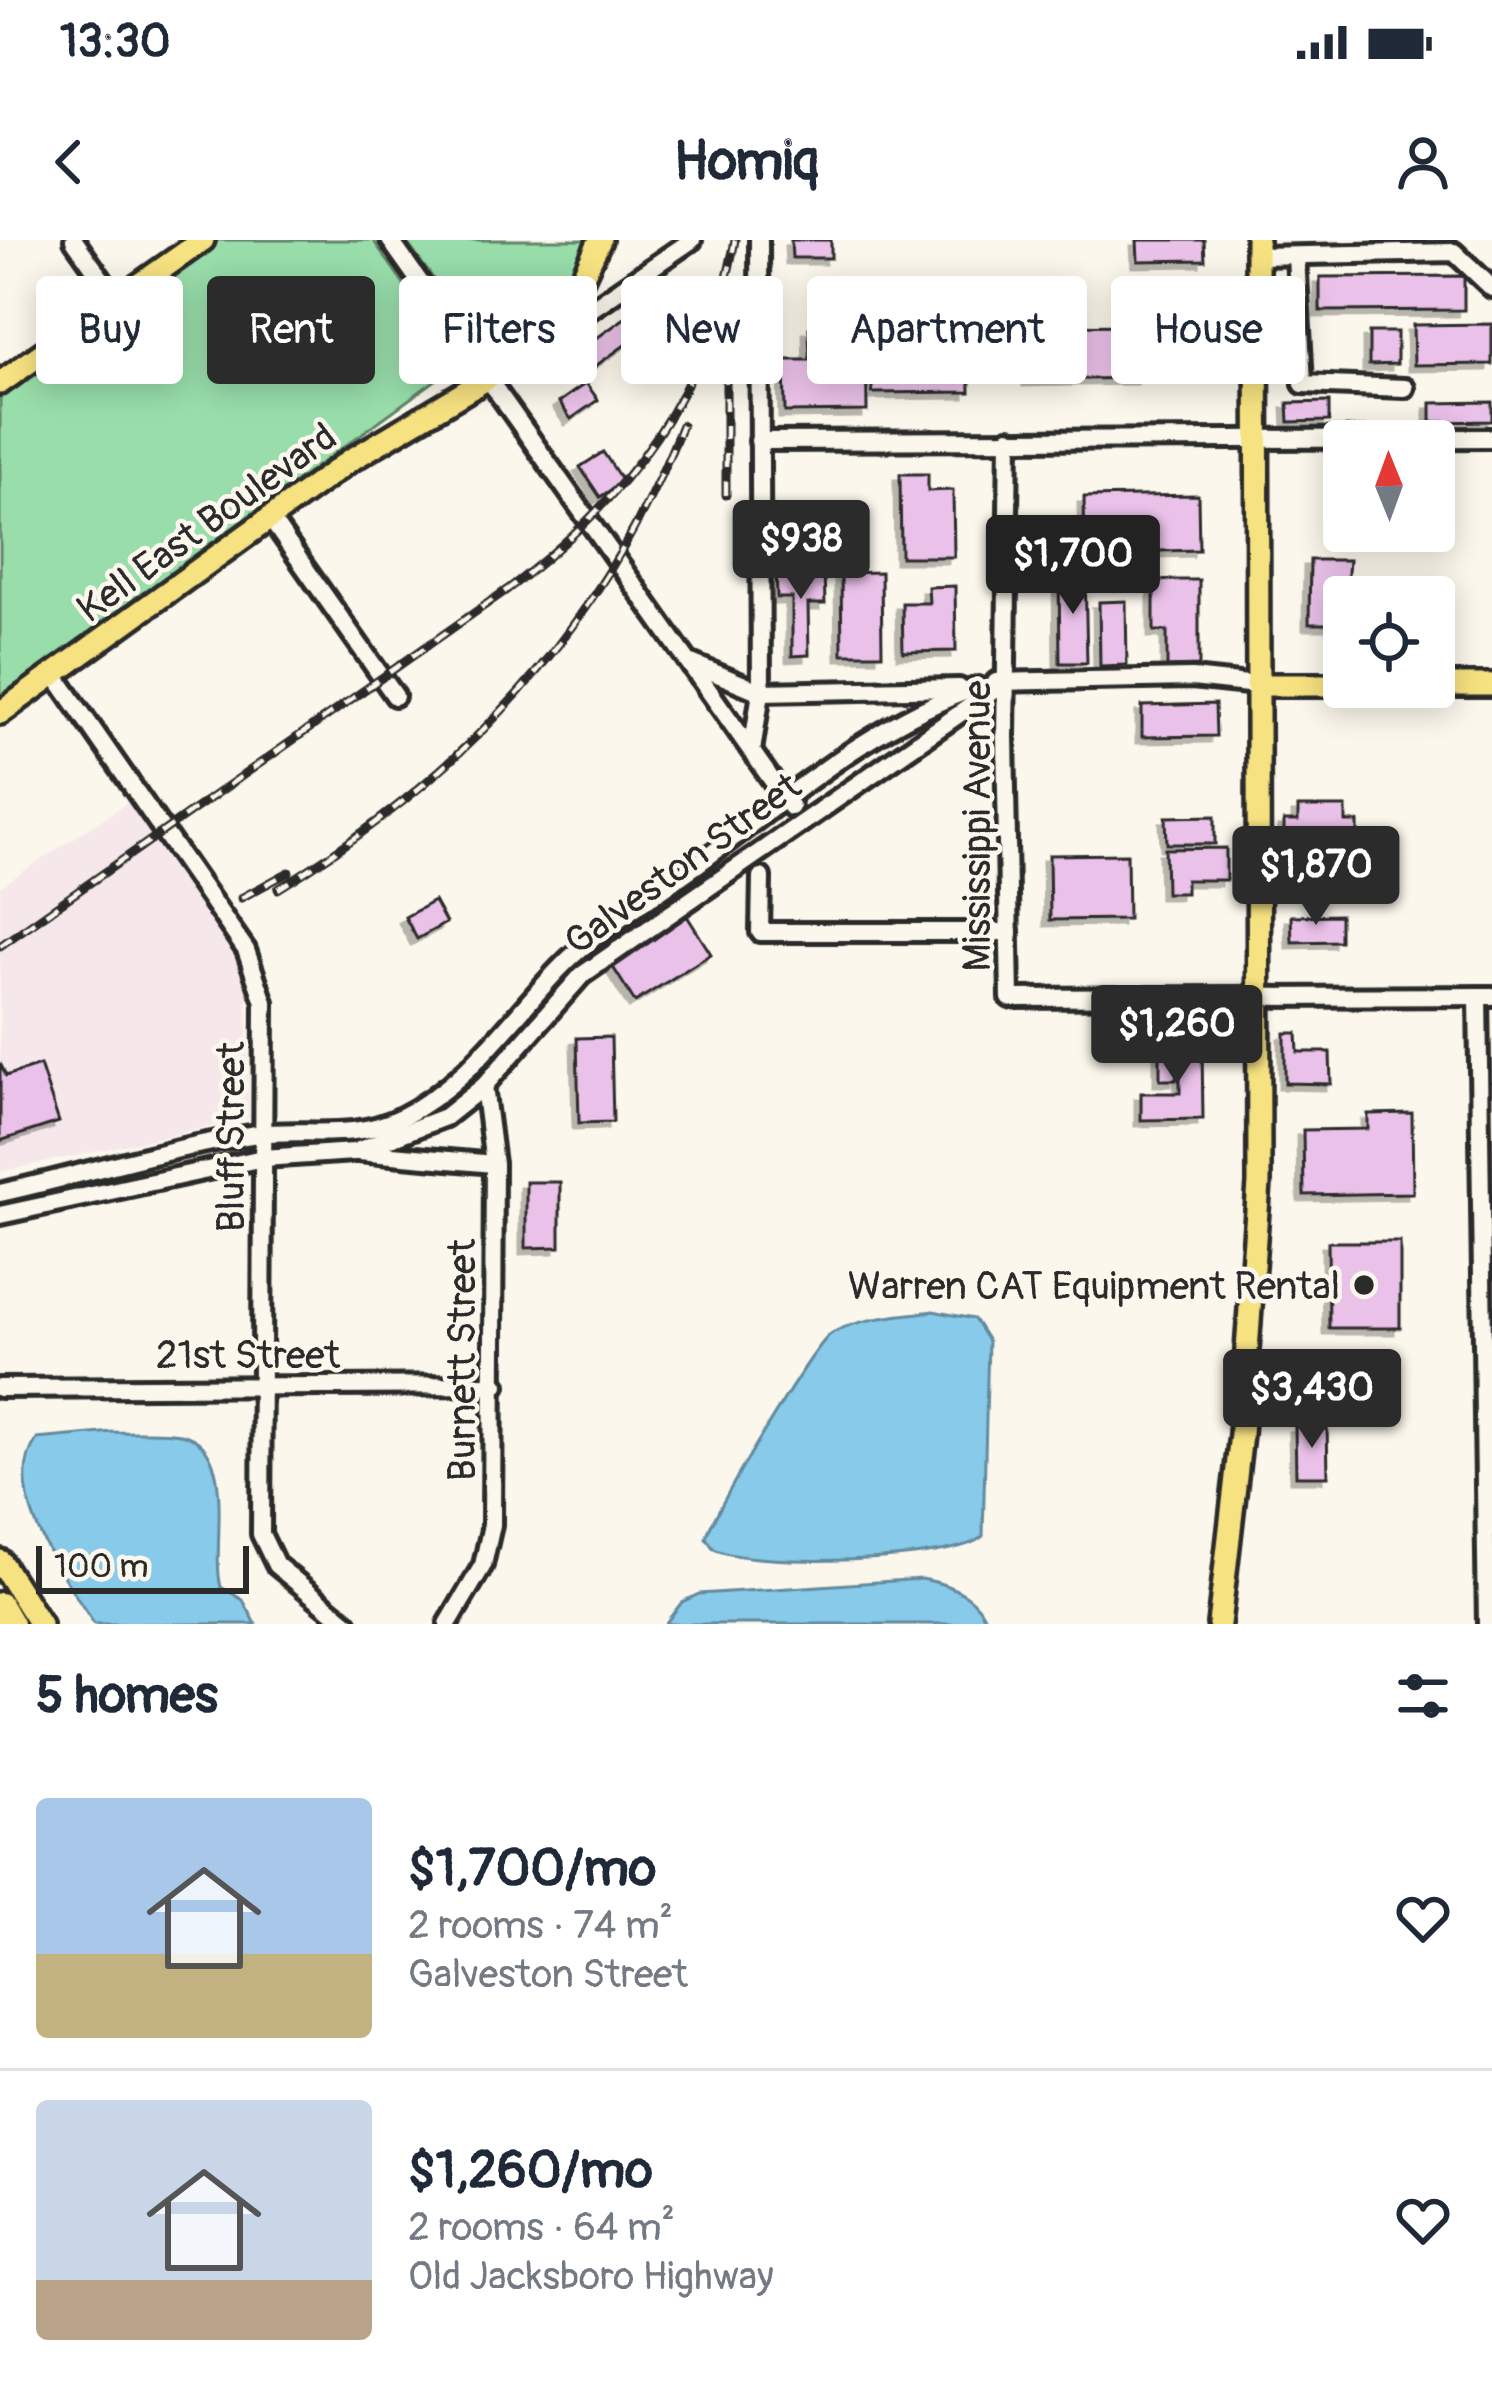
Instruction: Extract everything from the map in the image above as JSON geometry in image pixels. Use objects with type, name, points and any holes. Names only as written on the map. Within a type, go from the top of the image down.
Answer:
[{"type":"highway","points":[[0,1605],[11,1624]]},
{"type":"main road","points":[[152,276],[203,240]]},
{"type":"main road","name":"Kell East Boulevard","points":[[583,276],[599,240]]},
{"type":"main road","points":[[1219,1624],[1255,1251],[1258,248]]},
{"type":"main road","points":[[2,378],[36,355]]},
{"type":"main road","name":"Kell East Boulevard","points":[[0,712],[349,461],[477,384]]},
{"type":"main road","name":"Galveston Street","points":[[1257,685],[1323,685]]},
{"type":"main road","points":[[1455,685],[1492,686]]},
{"type":"main road","points":[[0,1561],[40,1624]]},
{"type":"street","points":[[74,240],[99,276]]},
{"type":"street","points":[[390,240],[414,276]]},
{"type":"street","points":[[597,304],[692,240]]},
{"type":"street","points":[[752,751],[761,692],[759,240]]},
{"type":"street","points":[[1258,248],[1296,256],[1448,246],[1492,289]]},
{"type":"street","points":[[1296,256],[1304,384],[1310,388],[1405,388]]},
{"type":"street","points":[[487,384],[801,820]]},
{"type":"street","name":"Mississippi Avenue","points":[[1009,438],[1010,998],[1258,998]]},
{"type":"street","points":[[760,441],[1492,438]]},
{"type":"street","points":[[270,518],[395,696]]},
{"type":"street","name":"Galveston Street","points":[[690,663],[761,692],[978,687]]},
{"type":"street","name":"Bluff Street","points":[[55,675],[253,964],[264,1002],[261,1534],[266,1551],[349,1624]]},
{"type":"street","name":"Galveston Street","points":[[0,1193],[263,1133],[340,1135],[398,1119],[475,1063],[559,968],[786,800],[933,702],[1007,681],[1192,678],[1257,685]]},
{"type":"street","name":"Galveston Street","points":[[0,1215],[263,1158],[354,1152],[445,1118],[484,1086],[582,975],[1007,681]]},
{"type":"street","points":[[761,877],[760,932],[1009,932]]},
{"type":"street","points":[[1258,998],[1485,996],[1487,1624]]},
{"type":"street","name":"Burnett Street","points":[[454,1621],[490,1546],[496,1385],[494,1164],[484,1086]]},
{"type":"street","points":[[354,1152],[494,1164]]},
{"type":"street","name":"21st Street","points":[[0,1388],[496,1385]]},
{"type":"shaded area","points":[[130,801],[239,958],[247,981],[249,1118],[0,1172],[0,887]]},
{"type":"green space","points":[[215,240],[373,240],[399,277],[399,384],[430,384],[0,697],[0,391],[36,366],[36,384],[183,384],[183,276],[164,276]]},
{"type":"green space","points":[[405,240],[593,240],[573,276],[431,276]]},
{"type":"water","points":[[933,1311],[974,1319],[988,1341],[983,1536],[935,1552],[852,1560],[768,1559],[714,1549],[706,1538],[726,1496],[787,1395],[832,1333],[881,1318]]},
{"type":"water","points":[[113,1432],[180,1434],[199,1442],[216,1477],[221,1587],[243,1600],[256,1624],[94,1624],[40,1533],[26,1483],[28,1460],[37,1439]]},
{"type":"water","points":[[922,1579],[962,1592],[977,1605],[987,1624],[665,1624],[682,1602],[699,1594]]},
{"type":"building","points":[[791,240],[831,240],[831,258],[792,258]]},
{"type":"building","points":[[1137,240],[1204,240],[1205,260],[1138,261]]},
{"type":"building","points":[[1464,276],[1464,310],[1320,311],[1320,277]]},
{"type":"building","points":[[621,321],[621,348],[597,365],[597,338]]},
{"type":"building","points":[[1492,324],[1492,364],[1414,365],[1413,325]]},
{"type":"building","points":[[1087,325],[1111,325],[1111,379],[1087,379]]},
{"type":"building","points":[[1369,332],[1397,332],[1397,364],[1369,365]]},
{"type":"building","points":[[784,360],[807,360],[807,384],[867,384],[867,411],[785,412]]},
{"type":"building","points":[[585,384],[598,400],[571,419],[559,402]]},
{"type":"building","points":[[872,384],[970,384],[970,392],[872,393]]},
{"type":"building","points":[[1329,402],[1329,420],[1289,422],[1288,403]]},
{"type":"building","points":[[1492,402],[1492,421],[1431,420],[1431,403]]},
{"type":"building","points":[[603,452],[623,482],[600,497],[580,467]]},
{"type":"building","points":[[900,474],[928,474],[928,491],[953,490],[954,557],[901,557]]},
{"type":"building","points":[[1198,495],[1199,550],[1085,553],[1084,497]]},
{"type":"building","points":[[1310,560],[1349,560],[1348,576],[1323,576],[1323,624],[1309,624]]},
{"type":"building","points":[[776,571],[824,571],[825,604],[808,604],[809,655],[792,656],[792,598],[777,598]]},
{"type":"building","points":[[1059,571],[1085,571],[1087,663],[1060,663]]},
{"type":"building","points":[[881,572],[882,654],[842,654],[841,573]]},
{"type":"building","points":[[1154,580],[1199,580],[1199,666],[1167,667],[1167,631],[1154,631]]},
{"type":"building","points":[[955,586],[956,651],[903,652],[902,603],[929,603],[928,587]]},
{"type":"building","points":[[1126,601],[1127,665],[1100,666],[1099,602]]},
{"type":"building","points":[[1215,704],[1216,736],[1142,737],[1142,706]]},
{"type":"building","points":[[1298,807],[1346,807],[1346,822],[1358,822],[1358,845],[1284,844],[1284,821],[1298,821]]},
{"type":"building","points":[[1215,816],[1215,844],[1167,844],[1166,817]]},
{"type":"building","points":[[1226,848],[1226,880],[1186,880],[1186,893],[1166,893],[1165,849]]},
{"type":"building","points":[[1127,854],[1128,919],[1050,920],[1049,855]]},
{"type":"building","points":[[434,901],[446,923],[417,939],[405,917]]},
{"type":"building","points":[[1340,915],[1340,941],[1292,942],[1291,916]]},
{"type":"building","points":[[687,916],[711,954],[635,1002],[611,964]]},
{"type":"building","points":[[1285,1033],[1297,1033],[1298,1052],[1330,1052],[1331,1084],[1285,1083]]},
{"type":"building","points":[[611,1037],[613,1122],[579,1123],[577,1038]]},
{"type":"building","points":[[1202,1047],[1203,1119],[1141,1120],[1141,1093],[1180,1093],[1180,1060],[1176,1080],[1160,1080],[1160,1048]]},
{"type":"building","points":[[0,1063],[6,1076],[40,1065],[59,1122],[0,1141]]},
{"type":"building","points":[[1412,1113],[1413,1193],[1304,1195],[1303,1130],[1368,1129],[1368,1114]]},
{"type":"building","points":[[526,1182],[560,1182],[560,1247],[526,1248]]},
{"type":"building","name":"Warren CAT Equipment Rental","points":[[1328,1242],[1400,1242],[1400,1328],[1329,1328]]},
{"type":"building","points":[[1327,1425],[1328,1476],[1296,1476],[1295,1426]]},
{"type":"railway","points":[[0,946],[508,589],[590,518],[625,479],[683,393],[705,345],[735,240]]},
{"type":"railway","points":[[726,384],[726,495]]},
{"type":"railway","points":[[278,889],[408,797],[519,692],[611,569],[682,425]]},
{"type":"railway","points":[[241,898],[289,872]]},
{"type":"place","name":"Warren CAT Equipment Rental","points":[[1364,1285]]}]
